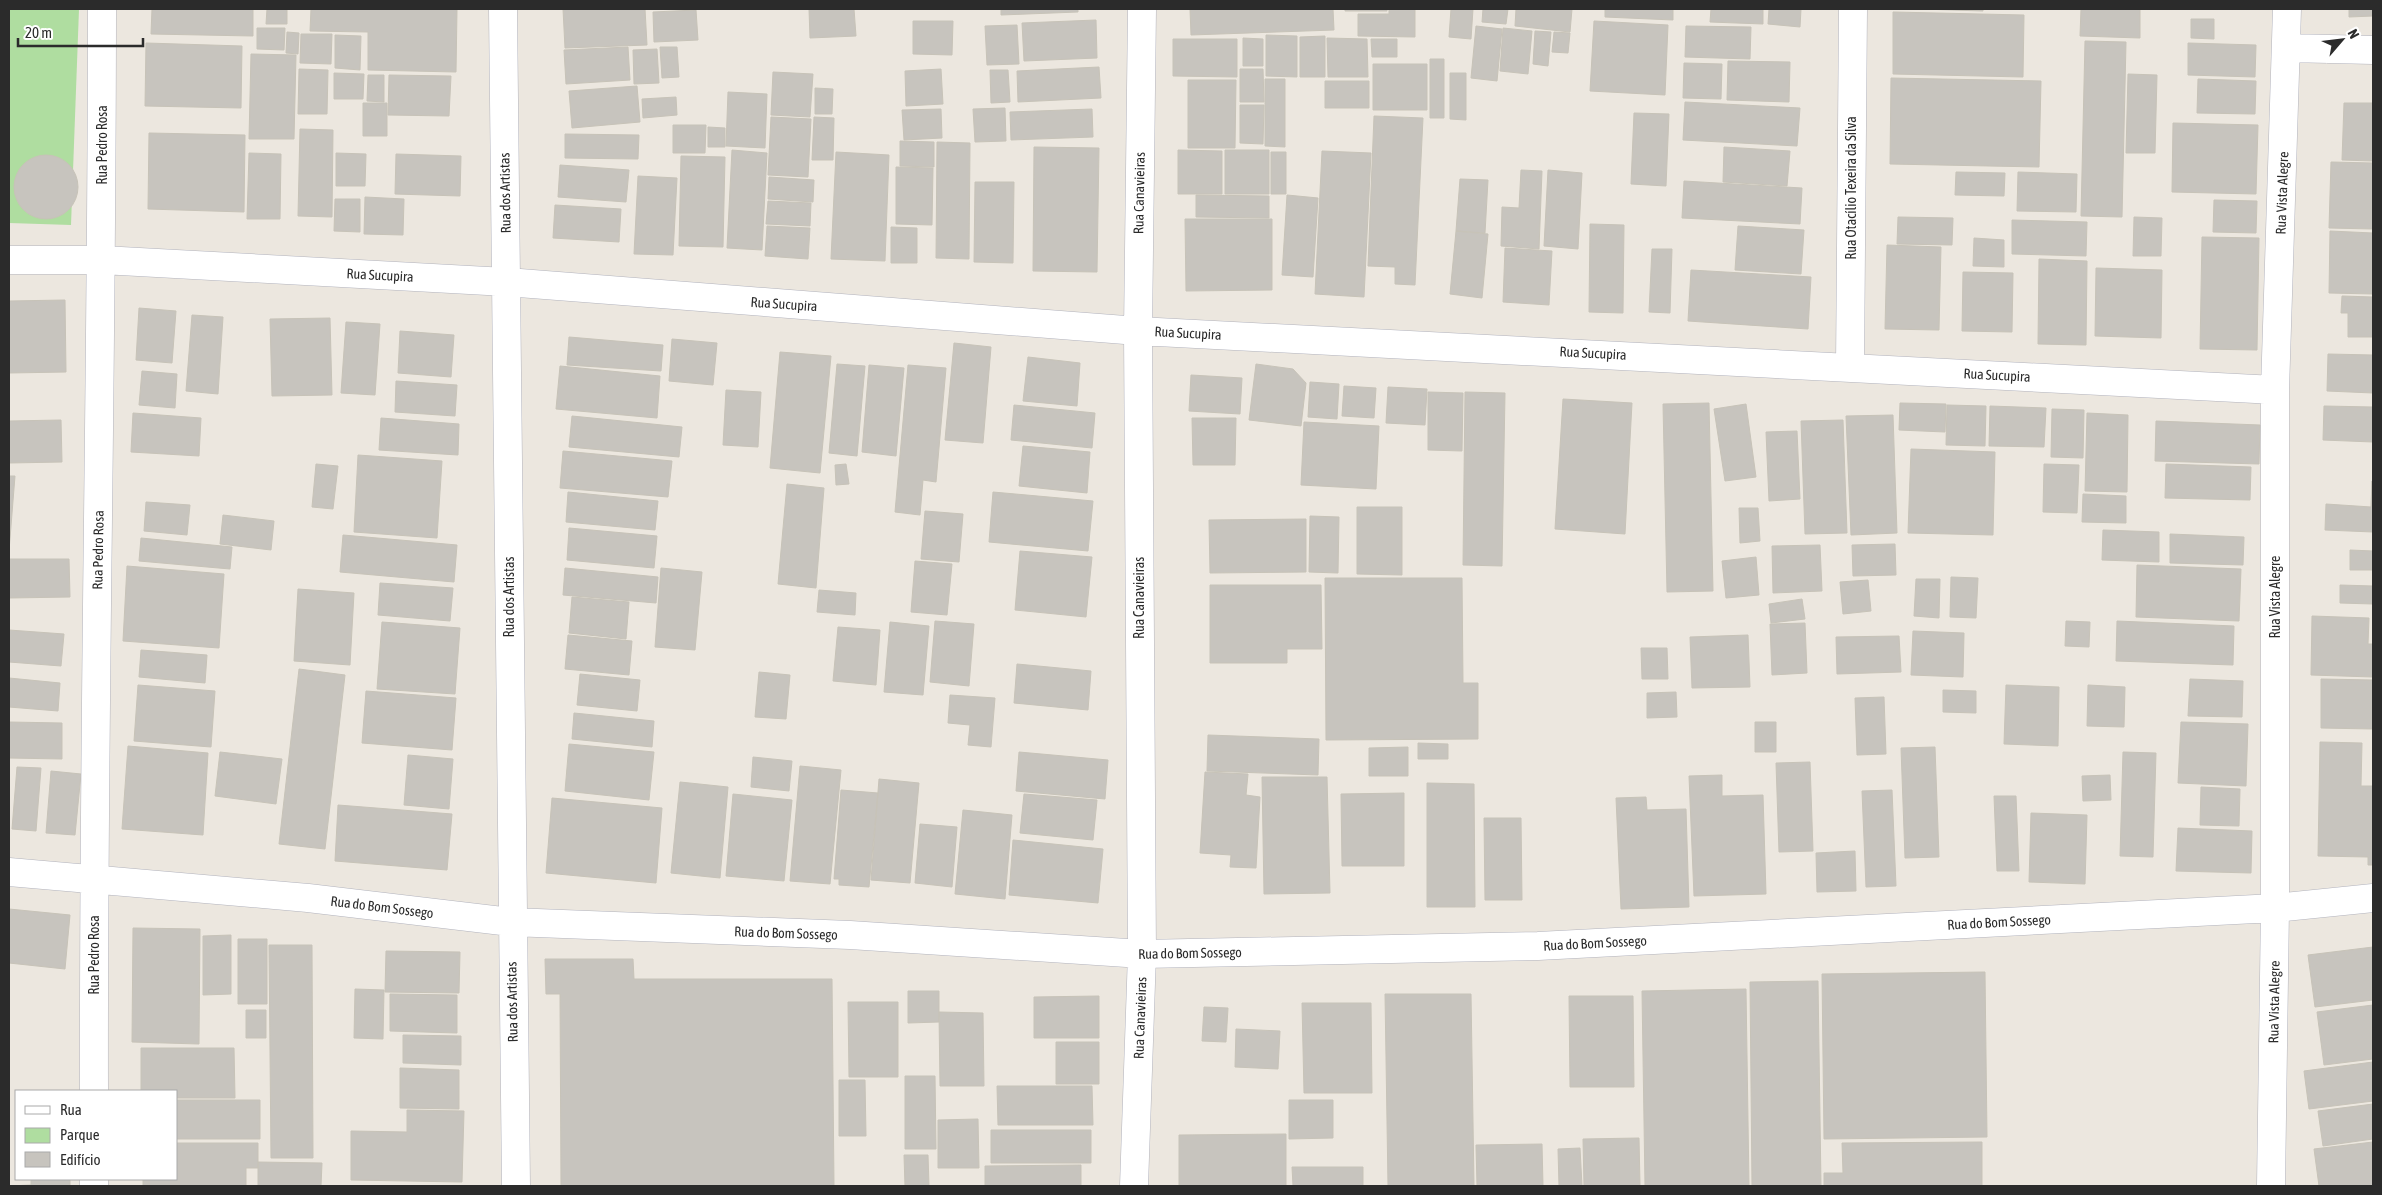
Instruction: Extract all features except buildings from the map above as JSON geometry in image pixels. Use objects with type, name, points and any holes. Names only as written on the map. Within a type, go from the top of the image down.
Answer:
[{"type":"street","name":"Rua Pedro Rosa","points":[[94,1090],[94,880],[102,260],[102,9]]},
{"type":"street","name":"Rua dos Artistas","points":[[503,9],[511,922],[516,1186]]},
{"type":"street","name":"Rua Canavieiras","points":[[1134,1186],[1142,954],[1138,331],[1142,9]]},
{"type":"street","name":"Rua Otacílio Texeira da Silva","points":[[1850,367],[1853,9]]},
{"type":"street","name":"Rua Vista Alegre","points":[[2271,1186],[2275,908],[2275,390],[2287,9]]},
{"type":"street","points":[[2287,48],[2373,50]]},
{"type":"street","name":"Rua Sucupira","points":[[9,260],[102,260],[506,282],[1138,331],[2275,390]]},
{"type":"street","name":"Rua do Bom Sossego","points":[[9,872],[308,898],[511,922],[850,935],[1142,954],[1538,946],[2275,908],[2373,898]]},
{"type":"green space","points":[[9,9],[79,9],[71,225],[9,223]]}]
